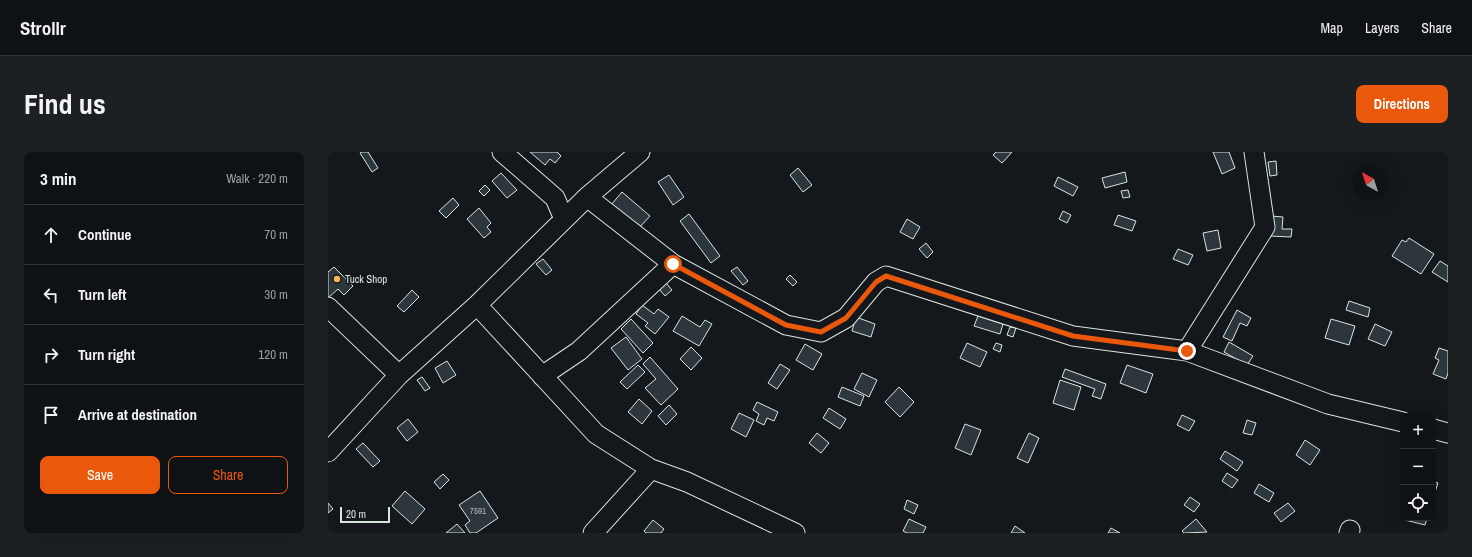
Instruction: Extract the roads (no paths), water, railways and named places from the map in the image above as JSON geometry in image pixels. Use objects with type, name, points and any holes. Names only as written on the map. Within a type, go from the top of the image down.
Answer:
[{"type":"street","points":[[502,152],[555,198],[564,219]]},
{"type":"street","points":[[328,452],[400,375],[477,305],[587,197],[640,152]]},
{"type":"street","points":[[1187,351],[1265,227],[1254,152]]},
{"type":"street","points":[[587,197],[673,264],[786,325],[821,332],[846,318],[876,282],[886,276],[1073,336],[1187,351],[1328,404],[1400,421]]},
{"type":"street","points":[[542,376],[578,351],[673,264]]},
{"type":"street","points":[[477,305],[596,434],[651,469],[687,482],[795,533]]},
{"type":"street","points":[[328,307],[400,375]]},
{"type":"street","points":[[1436,430],[1448,433]]},
{"type":"street","points":[[593,533],[651,469]]},
{"type":"place","name":"Tuck Shop","points":[[337,279]]}]
